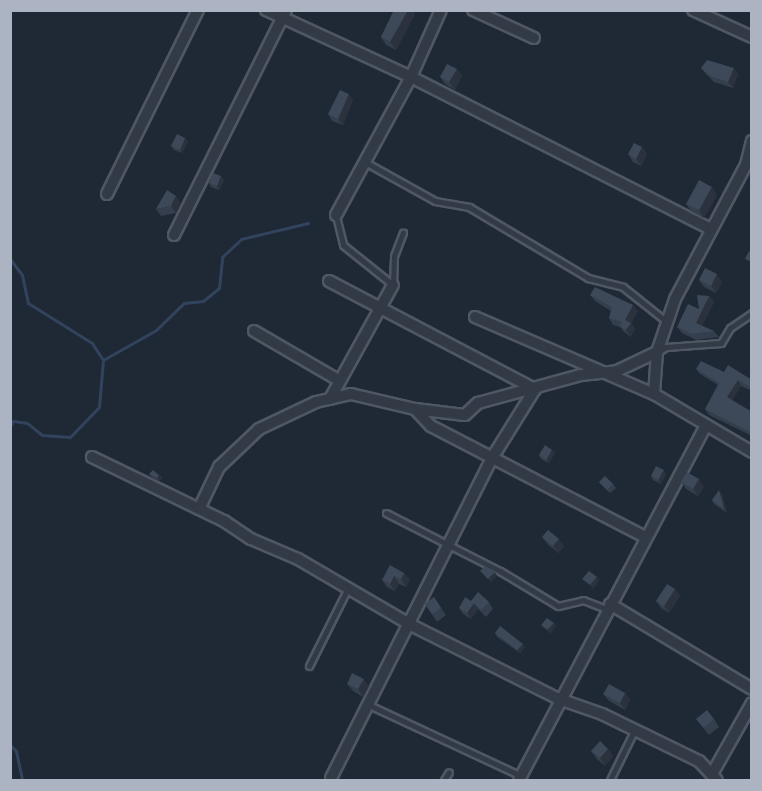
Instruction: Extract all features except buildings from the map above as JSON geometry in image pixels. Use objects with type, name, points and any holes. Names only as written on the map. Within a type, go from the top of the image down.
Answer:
[{"type":"street","points":[[107,194],[198,10]]},
{"type":"street","points":[[266,10],[284,15],[411,77],[710,229]]},
{"type":"street","points":[[336,215],[411,77],[441,10]]},
{"type":"street","points":[[473,10],[534,38]]},
{"type":"street","points":[[693,10],[752,37]]},
{"type":"street","points":[[174,235],[284,15]]},
{"type":"street","points":[[654,394],[657,352],[667,322],[710,229],[746,165],[752,141]]},
{"type":"street","points":[[329,281],[535,389]]},
{"type":"street","points":[[330,399],[393,285]]},
{"type":"street","points":[[475,317],[602,374],[654,394],[752,452]]},
{"type":"street","points":[[254,331],[340,381]]},
{"type":"street","points":[[199,509],[219,467],[259,429],[330,399],[351,394],[415,409],[465,414],[478,403],[581,375],[602,374],[657,352]]},
{"type":"street","points":[[331,778],[411,625],[492,458],[535,389]]},
{"type":"street","points":[[415,409],[431,426],[645,537]]},
{"type":"street","points":[[520,778],[559,699],[706,426]]},
{"type":"street","points":[[92,457],[199,509],[348,588],[411,625],[559,699],[602,714],[699,761],[715,777],[752,703]]},
{"type":"street","points":[[609,607],[752,689]]},
{"type":"lane","points":[[364,162],[435,201],[469,207],[588,278],[624,287],[667,322]]},
{"type":"lane","points":[[336,215],[343,245],[393,285]]},
{"type":"lane","points":[[393,285],[394,256],[403,233]]},
{"type":"lane","points":[[657,352],[666,347],[721,343],[730,328],[752,313]]},
{"type":"lane","points":[[386,513],[449,545],[558,606],[584,600],[609,607]]},
{"type":"lane","points":[[309,666],[348,588]]},
{"type":"lane","points":[[369,705],[520,778]]},
{"type":"lane","points":[[610,780],[634,731]]},
{"type":"lane","points":[[444,780],[448,772]]},
{"type":"waterway","points":[[103,360],[156,330],[184,303],[203,301],[219,288],[222,257],[241,239],[308,223]]},
{"type":"waterway","points":[[10,259],[22,275],[28,303],[92,343],[103,360],[99,407],[70,437],[42,435],[27,423],[13,421],[10,426]]},
{"type":"waterway","points":[[10,745],[16,751],[22,780]]}]
